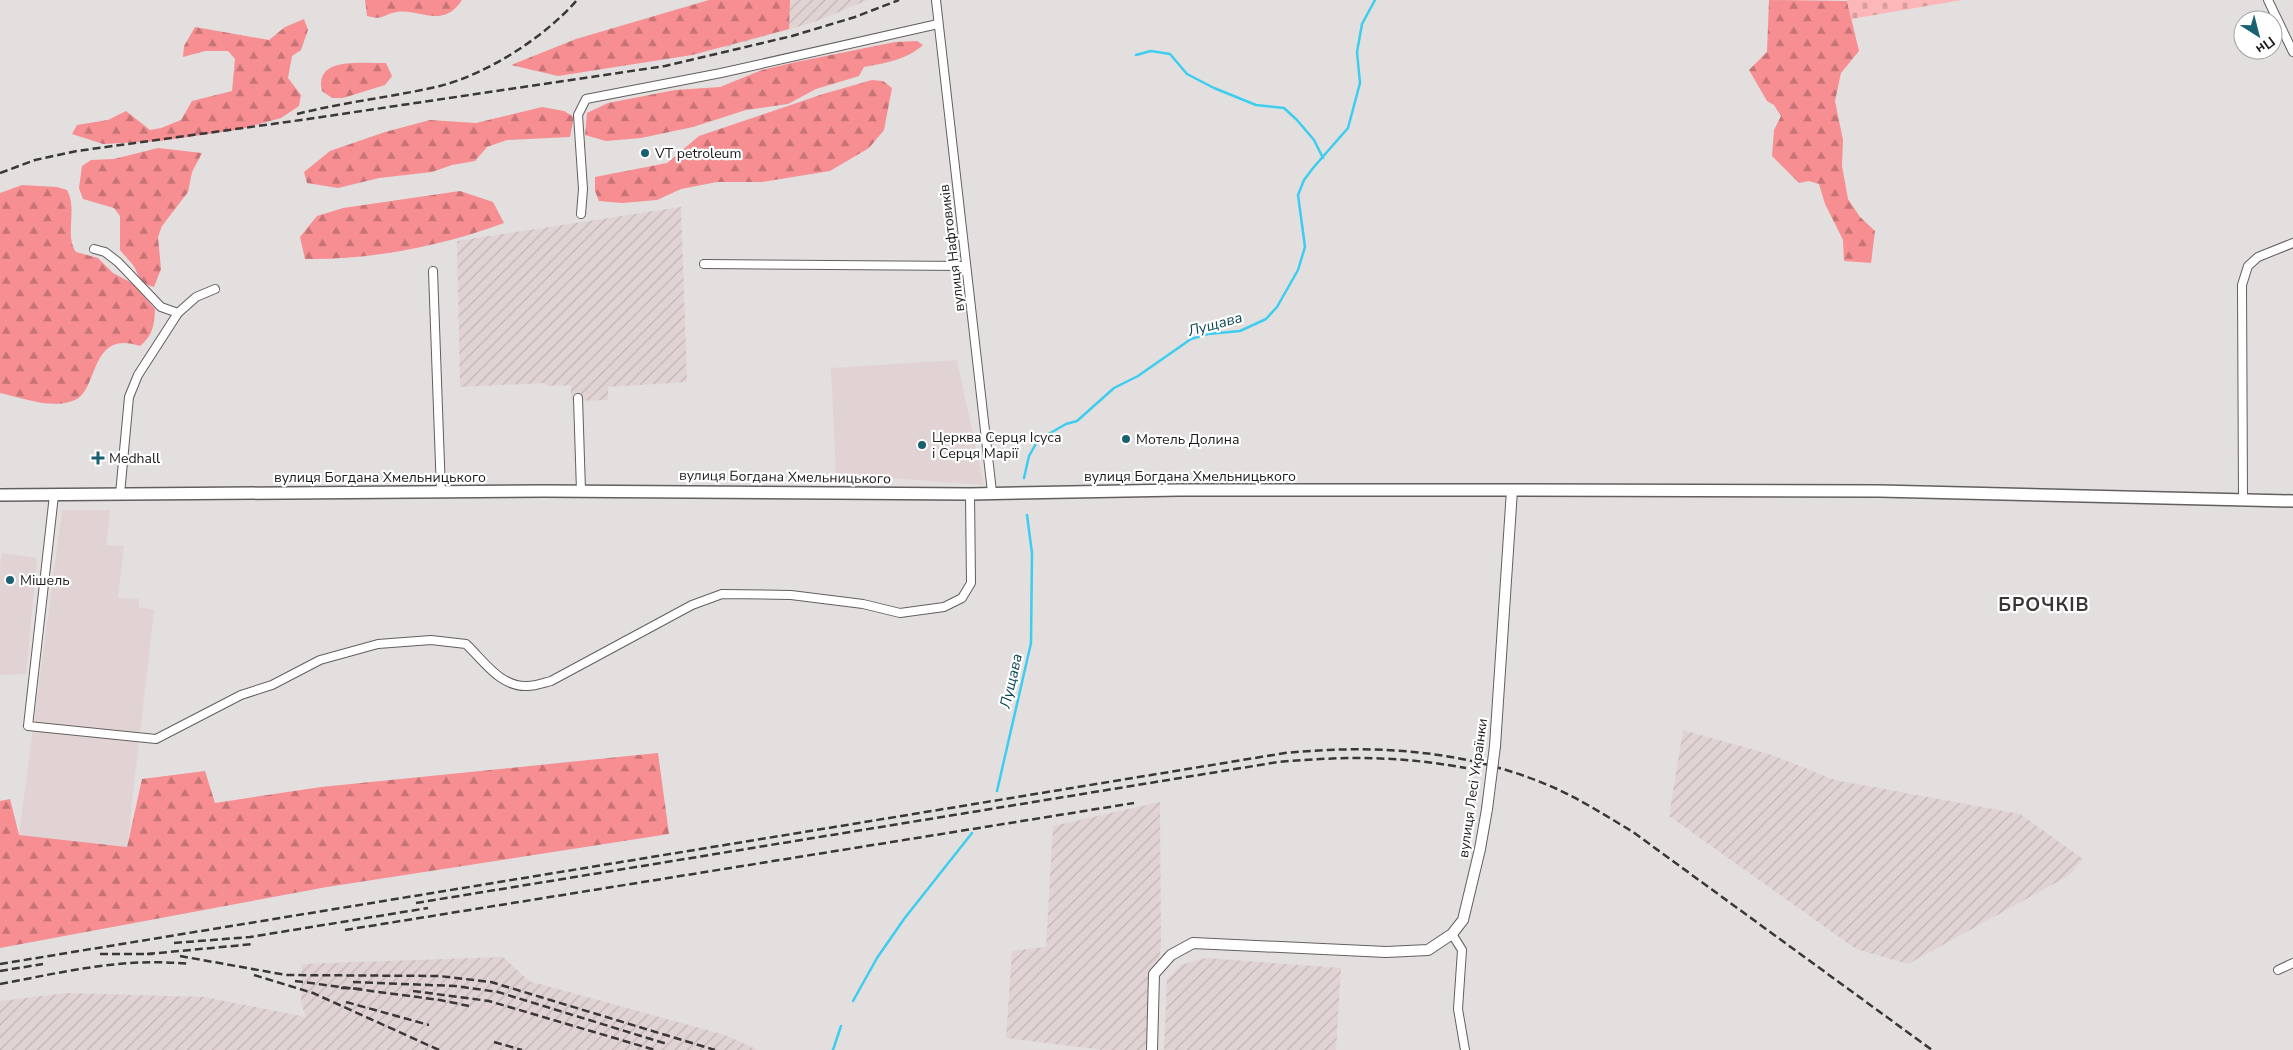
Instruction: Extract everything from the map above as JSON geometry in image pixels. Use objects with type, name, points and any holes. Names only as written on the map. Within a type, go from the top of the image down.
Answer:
[{"type":"main road","name":"вулиця Богдана Хмельницького","points":[[0,495],[582,491],[970,494],[992,492],[1512,490],[1880,491],[2293,501]]},
{"type":"street","name":"вулиця Нафтовиків","points":[[936,0],[992,492]]},
{"type":"street","points":[[2268,0],[2293,52]]},
{"type":"street","points":[[581,214],[583,189],[578,114],[586,99],[721,73],[938,24]]},
{"type":"street","points":[[2243,499],[2242,285],[2248,266],[2258,257],[2293,243]]},
{"type":"street","points":[[94,249],[105,252],[118,262],[161,307],[178,313]]},
{"type":"street","points":[[704,264],[966,266]]},
{"type":"street","points":[[433,271],[441,492]]},
{"type":"street","points":[[120,494],[129,396],[138,375],[178,313],[196,297],[215,289]]},
{"type":"street","points":[[578,398],[582,491]]},
{"type":"street","name":"вулиця Лесі Українки","points":[[1152,1050],[1154,974],[1172,955],[1193,943],[1386,952],[1428,950],[1452,934],[1463,920],[1480,849],[1495,746],[1512,490]]},
{"type":"street","points":[[54,495],[28,726],[156,740],[241,694],[272,686],[320,660],[378,644],[431,640],[466,644],[496,675],[509,683],[527,686],[551,681],[692,605],[722,594],[791,594],[863,604],[900,613],[944,607],[962,598],[971,583],[970,494]]},
{"type":"street","points":[[1452,934],[1462,950],[1458,1009],[1465,1050]]},
{"type":"street","points":[[2278,970],[2293,963]]},
{"type":"shaded area","points":[[724,0],[868,0],[814,22],[724,48]]},
{"type":"shaded area","points":[[681,207],[687,382],[608,387],[608,400],[571,401],[571,385],[548,386],[544,383],[460,387],[457,241]]},
{"type":"shaded area","points":[[957,360],[984,485],[836,474],[831,368]]},
{"type":"shaded area","points":[[62,510],[110,510],[106,545],[124,546],[118,598],[139,599],[139,607],[154,610],[127,847],[19,835]]},
{"type":"shaded area","points":[[2,553],[37,558],[26,674],[0,675],[0,565]]},
{"type":"shaded area","points":[[1683,730],[1772,755],[1835,780],[2020,814],[2083,859],[2068,876],[1908,964],[1856,949],[1669,816]]},
{"type":"shaded area","points":[[1160,802],[1161,946],[1145,1050],[1104,1050],[1006,1038],[1012,951],[1046,947],[1053,826]]},
{"type":"shaded area","points":[[503,957],[529,981],[725,1035],[758,1050],[0,1050],[0,1001],[68,993],[204,997],[306,1017],[301,1003],[302,964]]},
{"type":"shaded area","points":[[1206,958],[1341,968],[1336,1050],[1164,1050],[1167,980],[1181,965]]},
{"type":"green space","points":[[365,0],[462,0],[455,9],[439,16],[397,12],[377,18],[367,16]]},
{"type":"green space","points":[[709,0],[790,0],[789,29],[692,55],[558,76],[511,65],[576,39]]},
{"type":"green space","points":[[1769,0],[1847,1],[1859,51],[1841,73],[1835,101],[1843,140],[1842,166],[1848,199],[1860,217],[1875,231],[1871,263],[1844,261],[1843,240],[1825,204],[1819,184],[1809,181],[1799,183],[1772,156],[1774,130],[1781,116],[1774,105],[1767,101],[1749,70],[1767,52]]},
{"type":"green space","points":[[1847,0],[1962,0],[1851,19]]},
{"type":"green space","points":[[304,19],[308,30],[301,50],[292,56],[288,78],[301,95],[299,106],[281,118],[242,129],[160,141],[103,144],[72,134],[77,125],[108,120],[126,111],[150,130],[161,128],[181,120],[192,101],[232,91],[235,59],[228,51],[205,51],[183,57],[184,46],[195,27],[269,40],[285,27]]},
{"type":"green space","points":[[917,41],[923,45],[910,54],[895,60],[864,67],[859,76],[816,89],[788,104],[746,110],[693,127],[641,138],[606,141],[585,135],[587,113],[608,103],[675,90],[720,87],[762,70],[796,62],[895,42]]},
{"type":"green space","points":[[353,63],[386,63],[392,76],[385,85],[343,98],[332,98],[322,91],[321,80],[325,72],[332,67]]},
{"type":"green space","points":[[872,80],[883,81],[892,88],[884,130],[869,148],[830,171],[762,182],[717,182],[681,189],[657,200],[622,203],[599,201],[595,191],[595,177],[667,163],[699,136],[823,94]]},
{"type":"green space","points":[[542,107],[564,111],[574,117],[570,137],[507,140],[487,147],[475,161],[452,165],[432,172],[379,178],[338,188],[307,183],[304,172],[330,151],[385,132],[430,120],[476,123]]},
{"type":"green space","points":[[158,148],[202,153],[192,172],[188,192],[162,226],[158,237],[161,269],[154,287],[140,279],[133,265],[120,250],[120,216],[114,208],[83,199],[79,188],[82,166],[91,160],[114,159]]},
{"type":"green space","points":[[22,185],[57,187],[67,190],[71,206],[71,238],[76,252],[98,258],[113,273],[132,283],[155,309],[152,330],[148,338],[140,346],[124,343],[112,346],[103,353],[83,394],[75,400],[66,403],[37,402],[0,393],[0,193]]},
{"type":"green space","points":[[460,191],[493,202],[504,223],[431,245],[406,250],[355,257],[305,259],[300,237],[317,216],[343,208]]},
{"type":"green space","points":[[658,753],[669,834],[327,887],[0,948],[0,801],[10,799],[19,835],[127,847],[142,779],[205,771],[215,803],[321,787]]},
{"type":"waterway","name":"Лущава","points":[[1024,478],[1029,456],[1038,440],[1066,424],[1077,421],[1114,388],[1138,376],[1191,339],[1208,334],[1240,331],[1266,319],[1277,307],[1298,270],[1305,247],[1298,195],[1304,180],[1348,128],[1360,83],[1357,52],[1362,24],[1375,0]]},
{"type":"waterway","points":[[1136,55],[1151,51],[1170,54],[1187,74],[1214,88],[1256,105],[1284,108],[1314,140],[1323,158]]},
{"type":"waterway","name":"Лущава","points":[[997,791],[1031,643],[1032,553],[1027,515]]},
{"type":"waterway","name":"Лущава","points":[[853,1001],[877,958],[904,919],[972,833]]},
{"type":"waterway","name":"Лущава","points":[[833,1050],[841,1026]]},
{"type":"railway","points":[[297,114],[440,86],[477,73],[532,40],[564,14],[577,0]]},
{"type":"railway","points":[[0,173],[35,160],[77,151],[665,66],[792,36],[855,17],[899,0]]},
{"type":"railway","points":[[0,964],[1285,753],[1320,750],[1389,750],[1457,758],[1491,766],[1557,789],[1586,804],[1633,832],[1932,1050]]},
{"type":"railway","points":[[416,903],[1278,762],[1372,758],[1418,761],[1466,768]]},
{"type":"railway","points":[[345,930],[1134,803]]},
{"type":"railway","points":[[174,943],[250,937],[428,908]]},
{"type":"railway","points":[[147,954],[254,944]]},
{"type":"railway","points":[[100,954],[153,954]]},
{"type":"railway","points":[[180,956],[286,975],[439,976],[491,982],[715,1050]]},
{"type":"railway","points":[[0,984],[118,964],[141,962],[190,964]]},
{"type":"railway","points":[[0,971],[43,964]]},
{"type":"railway","points":[[254,975],[313,993],[439,1050]]},
{"type":"railway","points":[[295,981],[440,1000],[469,1006]]},
{"type":"railway","points":[[353,982],[455,986],[498,992],[667,1044]]},
{"type":"railway","points":[[341,988],[363,989]]},
{"type":"railway","points":[[413,991],[489,1001],[655,1050]]},
{"type":"railway","points":[[346,1002],[429,1025]]},
{"type":"railway","points":[[494,1042],[522,1050]]},
{"type":"place","name":"VT petroleum","points":[[645,153]]},
{"type":"place","name":"Мотель Долина","points":[[1126,439]]},
{"type":"place","name":"Церква Серця Ісуса і Серця Марії","points":[[922,445]]},
{"type":"place","name":"Medhall","points":[[98,458]]},
{"type":"place","name":"Мішель","points":[[10,580]]},
{"type":"district","name":"БРОЧКІВ","points":[[2044,605]]}]
